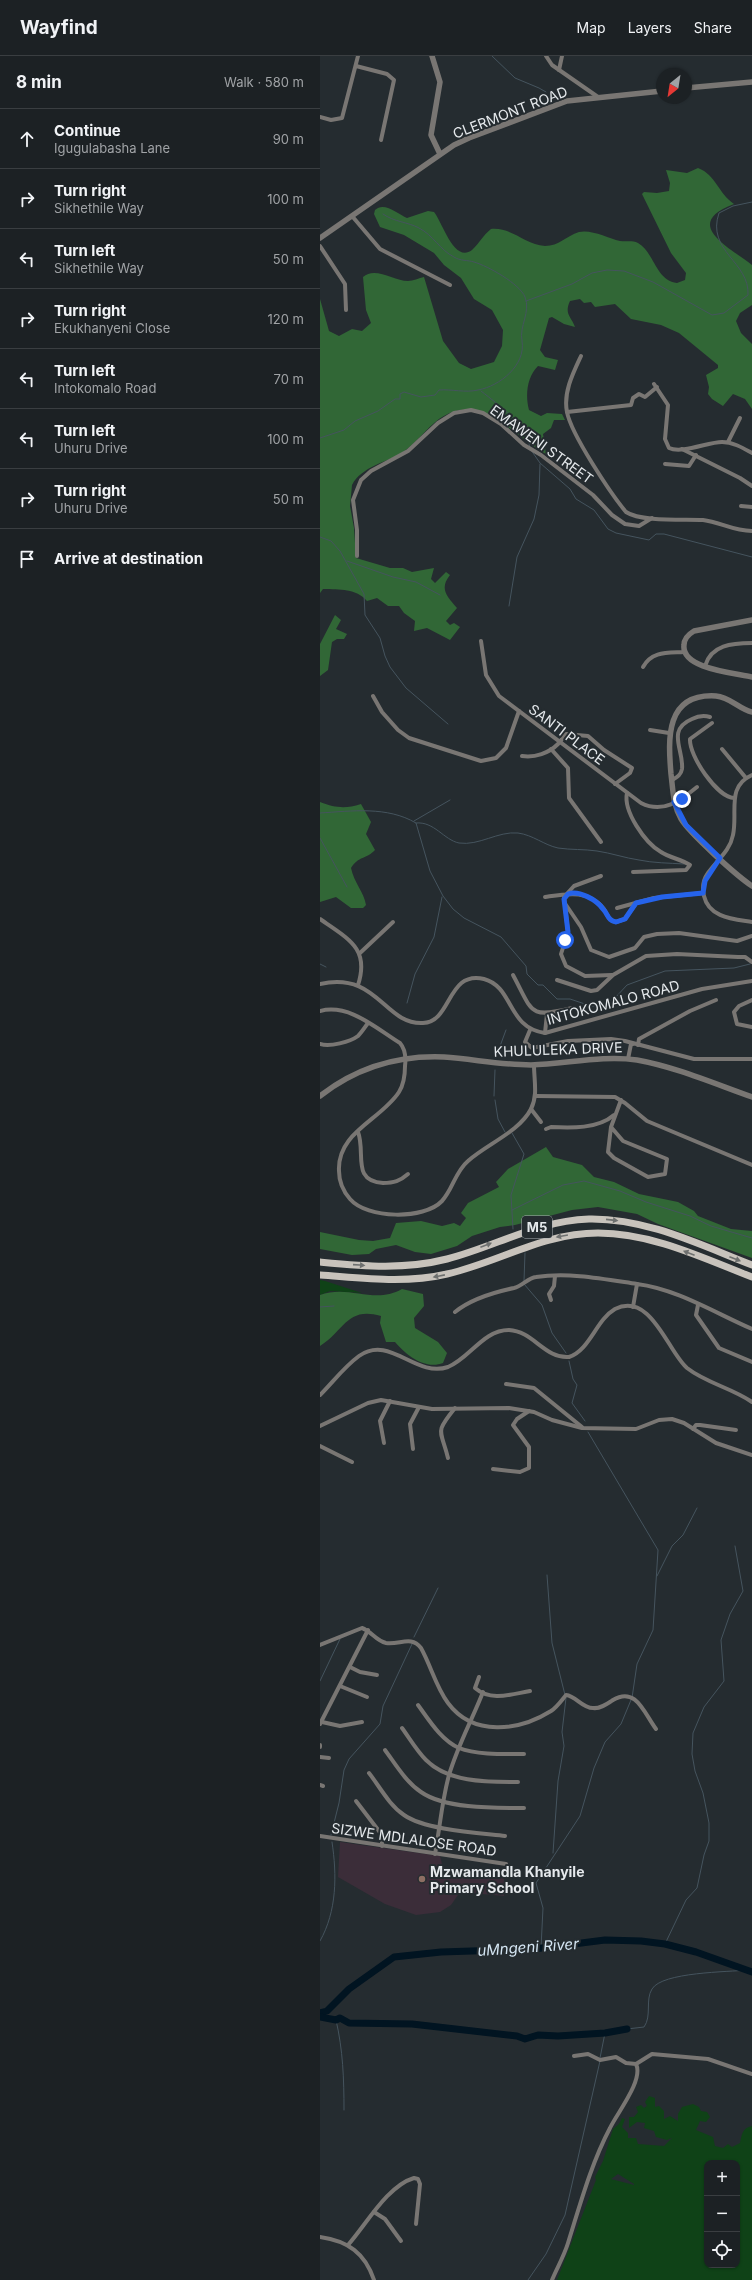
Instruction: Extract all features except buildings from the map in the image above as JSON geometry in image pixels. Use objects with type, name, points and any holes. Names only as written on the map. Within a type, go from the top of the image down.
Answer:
[{"type":"main road","name":"M5","points":[[320,1262],[382,1267],[420,1265],[459,1255],[547,1224],[601,1220],[631,1223],[663,1231],[752,1265]]},
{"type":"main road","name":"M5","points":[[320,1275],[395,1280],[430,1278],[465,1269],[537,1242],[564,1236],[598,1233],[650,1240],[752,1277]]},
{"type":"street","points":[[320,117],[332,120],[342,118],[358,56]]},
{"type":"street","name":"CLERMONT ROAD","points":[[432,56],[440,77],[440,87],[431,135],[440,154]]},
{"type":"street","points":[[546,56],[550,63],[598,97]]},
{"type":"street","points":[[559,70],[562,56]]},
{"type":"street","points":[[356,66],[387,74],[394,80],[381,140]]},
{"type":"street","points":[[692,87],[752,82]]},
{"type":"street","name":"CLERMONT ROAD","points":[[320,238],[440,154],[469,138],[575,99],[656,92]]},
{"type":"street","points":[[352,216],[380,249],[450,285]]},
{"type":"street","points":[[320,246],[345,284],[347,292],[346,310]]},
{"type":"street","points":[[582,356],[569,385],[566,412],[588,456],[620,504],[630,515],[686,521],[702,520],[736,530],[752,531]]},
{"type":"street","points":[[566,412],[631,405],[635,396],[639,394],[645,397],[656,385],[668,405],[666,444],[671,450],[728,442],[752,453]]},
{"type":"street","name":"EMAWENI STREET","points":[[357,556],[357,530],[353,500],[361,480],[371,471],[408,451],[441,420],[459,412],[478,412],[501,424],[527,447],[593,495],[612,515],[625,524],[639,526],[652,518]]},
{"type":"street","points":[[728,442],[740,418]]},
{"type":"street","points":[[682,449],[696,455],[752,486]]},
{"type":"street","points":[[665,464],[689,466],[696,455]]},
{"type":"street","points":[[741,506],[752,507]]},
{"type":"street","points":[[752,620],[694,631],[685,641],[684,652],[690,661],[752,677]]},
{"type":"street","name":"SANTI PLACE","points":[[481,641],[484,665],[491,683],[499,696],[518,712],[641,803],[653,807],[670,806],[674,802],[684,798],[696,787]]},
{"type":"street","points":[[705,666],[709,655],[716,648],[752,643]]},
{"type":"street","points":[[643,667],[648,659],[658,654],[684,652]]},
{"type":"street","points":[[373,696],[382,712],[402,734],[416,741],[476,760],[491,760],[502,754],[508,745],[514,721],[518,712]]},
{"type":"street","points":[[752,712],[725,698],[718,696],[703,697],[690,703],[679,711],[672,722],[669,733],[674,802],[686,825],[752,886]]},
{"type":"street","points":[[672,780],[680,774],[682,768],[677,740],[681,729],[686,722],[695,718],[710,717]]},
{"type":"street","points":[[712,724],[696,733],[690,739],[690,745],[697,760],[711,781],[726,795],[734,798]]},
{"type":"street","points":[[650,730],[669,733]]},
{"type":"street","points":[[522,756],[534,756],[551,749],[560,742],[566,734],[588,736],[604,750],[625,761],[632,768],[632,770],[615,784]]},
{"type":"street","points":[[551,749],[568,768],[568,794],[572,804],[601,842]]},
{"type":"street","points":[[722,749],[746,778]]},
{"type":"street","points":[[752,775],[746,778],[738,787],[734,798],[733,836],[730,846],[705,881],[703,893],[707,904],[718,915],[752,922]]},
{"type":"street","points":[[627,793],[626,806],[647,841],[660,852],[684,862],[690,867],[686,870],[633,872]]},
{"type":"street","points":[[601,876],[574,886],[569,889],[568,894],[564,897],[568,932],[561,954],[566,966],[585,976],[613,975]]},
{"type":"street","points":[[617,908],[662,897],[703,893]]},
{"type":"street","points":[[545,897],[580,894],[600,906],[610,920],[616,922],[625,919],[636,903]]},
{"type":"street","points":[[564,902],[581,927],[591,950],[609,957],[635,948],[644,937],[657,934],[679,932],[737,941],[752,936]]},
{"type":"street","points":[[320,919],[337,931],[360,953],[363,965],[358,985]]},
{"type":"street","points":[[360,953],[393,922]]},
{"type":"street","points":[[557,980],[591,991],[597,990],[613,975],[640,958],[656,954],[745,957],[752,962]]},
{"type":"street","points":[[513,975],[533,1010],[547,1014],[572,1008]]},
{"type":"street","name":"INTOKOMALO ROAD","points":[[320,984],[337,981],[358,985],[404,1020],[425,1023],[435,1019],[459,985],[473,979],[486,980],[501,990],[518,1019],[530,1030],[545,1033],[702,989],[752,981]]},
{"type":"street","points":[[638,1045],[639,1039],[690,1011],[716,1000]]},
{"type":"street","points":[[752,1000],[739,1006],[734,1012],[737,1024],[752,1027]]},
{"type":"street","points":[[320,1011],[330,1010],[350,1013],[368,1022],[400,1043],[405,1050],[405,1077],[399,1093],[347,1142],[339,1161],[339,1179],[350,1199],[361,1208],[374,1213],[425,1211],[443,1200],[455,1176],[468,1161],[516,1126],[531,1109],[536,1096],[534,1065]]},
{"type":"street","points":[[545,1033],[547,1014]]},
{"type":"street","points":[[320,1044],[327,1046],[350,1040],[357,1036],[368,1022]]},
{"type":"street","points":[[530,1030],[526,1042],[532,1048],[568,1041],[602,1039],[625,1041],[694,1059],[752,1059]]},
{"type":"street","points":[[628,1059],[631,1044],[638,1045]]},
{"type":"street","name":"KHULULEKA DRIVE","points":[[320,1096],[353,1074],[376,1065],[406,1058],[445,1058],[492,1064],[534,1065],[628,1059],[666,1067],[752,1097]]},
{"type":"street","points":[[536,1096],[609,1097],[621,1100],[647,1121],[752,1165]]},
{"type":"street","points":[[611,1127],[623,1141],[666,1158],[665,1174],[648,1178],[611,1155],[608,1150],[611,1127],[621,1100]]},
{"type":"street","points":[[531,1109],[541,1122]]},
{"type":"street","points":[[546,1129],[551,1127],[583,1127],[610,1120],[615,1114]]},
{"type":"street","points":[[358,1132],[362,1150],[362,1171],[366,1178],[373,1181],[390,1183],[400,1180],[408,1174]]},
{"type":"street","points":[[552,1300],[549,1294],[554,1286],[555,1276]]},
{"type":"street","points":[[455,1312],[470,1303],[500,1290],[518,1287],[534,1277],[598,1277],[659,1288],[752,1328]]},
{"type":"street","points":[[633,1307],[637,1284]]},
{"type":"street","points":[[698,1305],[696,1315],[714,1344],[721,1349],[752,1362]]},
{"type":"street","points":[[320,1395],[354,1360],[371,1350],[393,1352],[424,1368],[443,1368],[455,1363],[494,1333],[510,1330],[521,1333],[554,1355],[569,1357],[580,1350],[611,1312],[621,1307],[633,1307],[642,1311],[654,1321],[675,1354],[686,1368],[752,1402]]},
{"type":"street","points":[[506,1384],[534,1388],[582,1428]]},
{"type":"street","points":[[384,1443],[380,1421],[390,1401]]},
{"type":"street","points":[[320,1426],[368,1403],[390,1401],[419,1407],[491,1407],[529,1411],[552,1420],[582,1428],[636,1430],[664,1419],[678,1421],[716,1443],[752,1455]]},
{"type":"street","points":[[414,1448],[410,1424],[419,1407]]},
{"type":"street","points":[[448,1458],[440,1430],[443,1423],[455,1408]]},
{"type":"street","points":[[493,1469],[520,1472],[529,1468],[530,1447],[513,1425],[517,1419],[529,1411]]},
{"type":"street","points":[[693,1429],[696,1425],[706,1425],[736,1430]]},
{"type":"street","points":[[320,1446],[352,1462]]},
{"type":"street","points":[[320,1644],[358,1629],[366,1630],[384,1642],[407,1640],[418,1644],[448,1703],[470,1722],[487,1727],[513,1726],[532,1721],[551,1711],[566,1695],[592,1708],[598,1708],[622,1695],[627,1695],[638,1703],[656,1729]]},
{"type":"street","points":[[362,1722],[340,1726],[321,1723],[350,1667],[366,1630]]},
{"type":"street","points":[[350,1667],[360,1672],[377,1675]]},
{"type":"street","points":[[479,1677],[475,1688],[483,1692],[504,1696],[530,1691]]},
{"type":"street","points":[[340,1686],[350,1692],[367,1697]]},
{"type":"street","points":[[435,1854],[443,1801],[450,1774],[459,1748],[476,1712],[483,1692]]},
{"type":"street","points":[[418,1705],[439,1732],[459,1748],[494,1753],[524,1754]]},
{"type":"street","points":[[402,1728],[427,1760],[450,1774],[485,1781],[518,1782]]},
{"type":"street","points":[[385,1750],[414,1787],[428,1796],[443,1801],[499,1808],[524,1808]]},
{"type":"street","points":[[320,1757],[329,1758]]},
{"type":"street","points":[[369,1773],[387,1797],[404,1815],[420,1823],[505,1836]]},
{"type":"street","points":[[356,1801],[382,1835],[382,1846]]},
{"type":"street","name":"SIZWE MDLALOSE ROAD","points":[[320,1836],[506,1864]]},
{"type":"street","points":[[574,2056],[586,2054],[600,2060],[616,2057],[626,2063],[636,2064],[652,2054],[708,2059],[752,2074]]},
{"type":"street","points":[[552,2280],[566,2250],[576,2214],[609,2129],[634,2084],[637,2068],[636,2064]]},
{"type":"street","points":[[348,2245],[374,2212],[403,2184],[416,2178],[420,2184],[416,2224]]},
{"type":"street","points":[[374,2212],[386,2219],[401,2241]]},
{"type":"street","points":[[320,2237],[348,2245],[365,2260],[374,2280]]},
{"type":"shaded area","name":"Mzwamandla Khanyile Primary School","points":[[340,1842],[440,1856],[443,1868],[448,1869],[455,1868],[504,1873],[504,1896],[460,1892],[451,1905],[440,1912],[416,1915],[385,1904],[338,1877]]},
{"type":"green space","points":[[698,168],[709,175],[724,195],[734,204],[719,212],[711,219],[710,227],[714,235],[732,251],[752,265],[752,305],[740,313],[736,321],[741,333],[752,344],[752,409],[745,399],[733,394],[723,406],[712,399],[708,394],[709,387],[706,375],[718,368],[718,365],[679,333],[661,325],[631,319],[615,304],[595,307],[591,302],[584,303],[580,299],[570,301],[568,305],[568,312],[575,327],[564,324],[552,317],[549,318],[540,350],[545,357],[558,360],[555,370],[538,366],[531,375],[527,392],[529,410],[541,416],[547,413],[562,414],[565,420],[554,420],[551,428],[543,434],[546,454],[495,418],[482,412],[469,410],[454,411],[439,419],[403,452],[362,473],[352,485],[350,506],[354,528],[356,558],[390,568],[403,568],[412,572],[434,568],[431,579],[435,583],[446,572],[450,575],[445,584],[445,588],[447,596],[457,608],[446,621],[450,625],[454,623],[460,627],[450,640],[427,628],[414,631],[415,621],[404,613],[399,606],[388,606],[377,598],[367,601],[358,594],[347,590],[323,589],[320,593],[320,299],[329,331],[339,336],[352,329],[362,331],[371,323],[366,310],[363,277],[368,274],[379,273],[412,281],[424,277],[443,341],[459,363],[471,369],[494,362],[502,346],[503,330],[492,310],[474,299],[461,278],[444,265],[434,253],[404,235],[380,227],[374,214],[375,210],[383,207],[387,208],[407,218],[428,211],[434,212],[454,247],[466,253],[472,250],[491,229],[499,229],[512,233],[531,243],[545,246],[558,243],[574,234],[584,231],[620,241],[634,242],[643,247],[664,277],[677,283],[685,280],[686,273],[671,253],[642,194],[644,192],[657,193],[669,191],[670,183],[666,170],[687,173]]},
{"type":"green space","points":[[335,615],[341,620],[336,629],[347,634],[344,639],[337,639],[332,642],[328,670],[320,676],[320,644]]},
{"type":"green space","points":[[320,802],[331,806],[340,807],[350,807],[361,804],[371,822],[366,834],[375,850],[357,861],[351,868],[354,878],[365,900],[366,905],[363,908],[351,908],[336,897],[320,902]]},
{"type":"green space","points":[[546,1147],[553,1157],[582,1165],[594,1177],[614,1182],[639,1194],[678,1202],[694,1211],[698,1216],[731,1229],[752,1231],[752,1258],[658,1224],[637,1214],[598,1207],[572,1210],[515,1225],[500,1227],[472,1236],[457,1246],[431,1254],[415,1252],[396,1245],[376,1249],[369,1254],[352,1255],[320,1249],[320,1232],[359,1240],[373,1241],[390,1238],[396,1223],[421,1221],[442,1226],[454,1223],[460,1226],[466,1218],[461,1213],[468,1203],[499,1187],[496,1182],[508,1169]]},
{"type":"green space","points":[[320,1280],[362,1293],[330,1291],[320,1295]]},
{"type":"green space","points":[[402,1289],[423,1294],[424,1306],[414,1318],[415,1328],[438,1342],[447,1353],[443,1363],[436,1365],[423,1363],[410,1356],[395,1342],[386,1342],[380,1323],[381,1316],[370,1314],[360,1314],[353,1317],[320,1346],[320,1295],[331,1292],[351,1292],[381,1295]]},
{"type":"green space","points":[[649,2096],[655,2098],[655,2107],[659,2106],[664,2111],[664,2119],[670,2116],[678,2121],[678,2114],[682,2107],[693,2104],[699,2107],[701,2111],[707,2112],[710,2117],[706,2122],[700,2121],[696,2130],[713,2137],[715,2146],[723,2148],[728,2144],[732,2147],[740,2143],[744,2130],[752,2126],[752,2280],[557,2280],[596,2180],[595,2177],[603,2161],[613,2129],[619,2124],[622,2118],[625,2119],[622,2127],[628,2133],[628,2138],[636,2138],[638,2144],[664,2146],[672,2138],[667,2140],[656,2137],[654,2131],[644,2128],[645,2123],[637,2122],[629,2128],[629,2117],[634,2117],[638,2112],[636,2107],[641,2105],[644,2108],[647,2106],[645,2102]],"holes":[[[618,2174],[634,2185],[611,2179]]]},
{"type":"waterway","points":[[492,56],[515,78],[546,92]]},
{"type":"waterway","points":[[526,301],[572,284],[592,273],[607,270],[624,271],[653,282],[712,315],[724,313],[748,295],[747,284],[742,274],[723,247],[718,237],[717,226],[719,213],[733,206],[752,202]]},
{"type":"waterway","points":[[320,438],[344,430],[355,421],[378,411],[395,399],[400,399],[400,394],[404,392],[421,397],[435,395],[439,390],[468,391],[486,388],[495,384],[510,373],[520,358],[522,350],[522,330],[527,308],[525,297],[522,292],[510,281],[487,267],[456,258],[449,254],[428,234],[419,228],[392,219],[383,214]]},
{"type":"waterway","points":[[481,391],[517,423],[527,438],[530,447]]},
{"type":"waterway","points":[[531,450],[540,463],[570,489],[576,499],[594,510],[608,529],[616,533],[649,540],[656,534],[664,534],[752,557]]},
{"type":"waterway","points":[[509,606],[517,557],[534,519],[539,495],[540,464]]},
{"type":"waterway","points":[[320,537],[331,541],[340,551],[364,594],[365,615],[380,638],[390,667],[406,688],[448,724]]},
{"type":"waterway","points":[[347,561],[393,577],[416,582],[440,595]]},
{"type":"waterway","points":[[414,821],[450,800]]},
{"type":"waterway","points":[[320,813],[357,811],[381,812],[393,814],[416,823],[430,871],[443,896],[453,909],[464,918],[501,937],[526,966],[527,974],[538,985],[543,985],[557,999],[570,999],[591,1006],[601,1006],[614,999],[627,985],[665,971],[734,968],[750,964]]},
{"type":"waterway","points":[[416,823],[428,825],[459,843],[474,842],[503,834],[518,833],[558,848],[597,851],[650,862],[684,864]]},
{"type":"waterway","points":[[320,838],[347,887]]},
{"type":"waterway","points":[[407,1003],[415,974],[434,937],[442,897]]},
{"type":"waterway","points":[[320,964],[326,967]]},
{"type":"waterway","points":[[496,1057],[506,1030]]},
{"type":"waterway","points":[[494,1096],[495,1070]]},
{"type":"waterway","points":[[495,1100],[498,1119],[505,1132]]},
{"type":"waterway","points":[[512,1133],[524,1154],[511,1195],[513,1229]]},
{"type":"waterway","points":[[512,1210],[563,1185],[584,1181],[620,1191],[646,1202],[690,1216],[711,1226],[752,1238]]},
{"type":"waterway","points":[[524,1281],[525,1253]]},
{"type":"waterway","points":[[524,1284],[542,1305],[552,1333],[566,1353]]},
{"type":"waterway","points":[[320,1307],[334,1306]]},
{"type":"waterway","points":[[569,1361],[573,1379],[577,1385],[572,1403],[585,1421]]},
{"type":"waterway","points":[[588,1432],[658,1550],[653,1630],[637,1664],[632,1698]]},
{"type":"waterway","points":[[657,1576],[672,1546],[683,1535],[697,1508]]},
{"type":"waterway","points":[[665,1944],[686,1900],[697,1888],[704,1855],[709,1841],[709,1823],[703,1793],[695,1771],[692,1754],[693,1733],[704,1707],[724,1681],[721,1640],[730,1614],[743,1591],[735,1546]]},
{"type":"waterway","points":[[547,1575],[552,1643],[565,1695]]},
{"type":"waterway","points":[[414,1637],[438,1588]]},
{"type":"waterway","points":[[320,1681],[340,1639]]},
{"type":"waterway","points":[[331,1835],[339,1803],[344,1770],[349,1759],[380,1724],[383,1706],[412,1644]]},
{"type":"waterway","points":[[553,1853],[558,1781],[564,1746],[562,1732],[566,1698]]},
{"type":"waterway","points":[[541,1948],[543,1908],[536,1883],[580,1816],[594,1768],[605,1742],[621,1724],[631,1700]]},
{"type":"waterway","points":[[320,1941],[330,1918],[333,1905],[335,1867],[332,1842]]},
{"type":"waterway","name":"uMngeni River","points":[[320,2013],[327,2011],[349,1989],[394,1957],[441,1952],[534,1949],[605,1940],[641,1941],[665,1944],[696,1952],[752,1972]]},
{"type":"waterway","points":[[627,2029],[644,2027],[648,2018],[650,1993],[658,1983],[681,1976],[711,1972],[748,1970]]},
{"type":"waterway","points":[[320,2017],[336,2020],[340,2018],[349,2023],[412,2024],[517,2036],[525,2039],[538,2035],[558,2036],[605,2033],[627,2029]]},
{"type":"waterway","points":[[336,2020],[343,2065],[344,2110]]},
{"type":"waterway","points":[[600,2058],[605,2033]]},
{"type":"waterway","points":[[528,2280],[546,2254],[565,2215],[600,2061]]},
{"type":"place","name":"Mzwamandla Khanyile Primary School","points":[[422,1879]]},
{"type":"route","points":[[565,940],[568,932],[564,897],[568,894],[580,894],[590,899],[604,909],[610,920],[613,922],[619,922],[625,919],[636,903],[654,898],[703,893],[703,886],[708,874],[720,858],[691,831],[681,819],[674,802],[682,799]]}]
